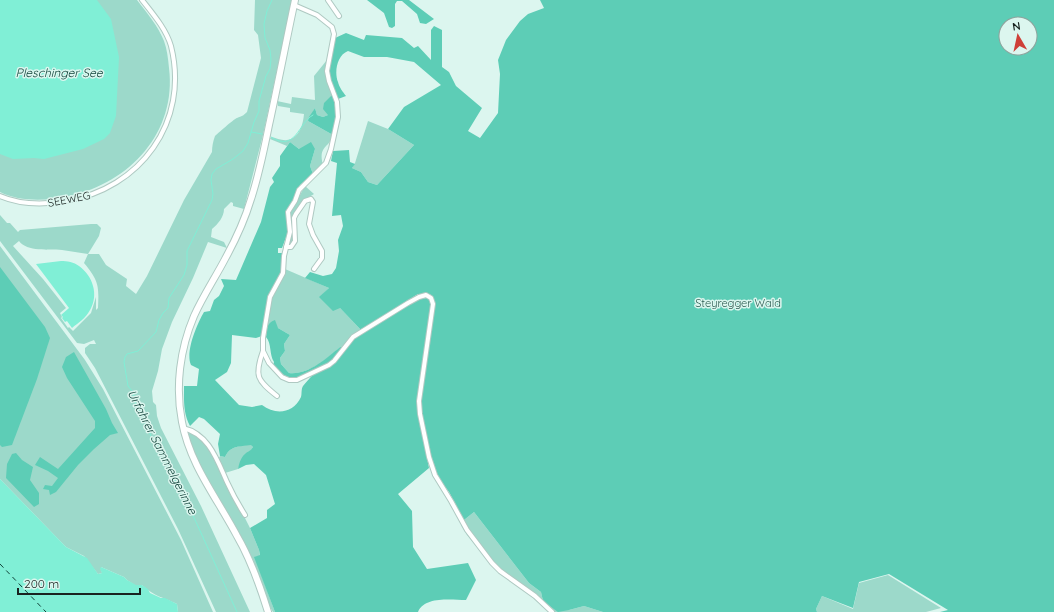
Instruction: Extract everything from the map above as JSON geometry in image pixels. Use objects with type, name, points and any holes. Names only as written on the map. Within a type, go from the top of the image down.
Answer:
[{"type":"main road","points":[[268,612],[257,578],[247,554],[230,522],[199,473],[190,451],[183,428],[179,387],[180,368],[185,341],[191,323],[199,305],[237,236],[251,199],[264,148],[294,3]]},
{"type":"street","name":"SEEWEG","points":[[0,196],[14,202],[40,204],[63,202],[86,197],[104,190],[126,176],[144,160],[154,147],[169,118],[174,100],[175,82],[172,52],[169,41],[159,23],[142,0]]},
{"type":"street","points":[[328,0],[339,16]]},
{"type":"street","points":[[277,396],[260,381],[258,371],[263,351],[263,338],[268,302],[271,293],[282,278],[286,247],[290,232],[288,212],[295,201],[299,190],[319,172],[326,163],[338,117],[337,102],[327,71],[334,34],[332,27],[317,15],[294,3]]},
{"type":"street","points":[[286,247],[291,247],[295,241],[294,218],[296,214],[305,202],[311,198],[313,202],[309,224],[322,252],[322,258],[314,269]]},
{"type":"street","points":[[263,351],[269,364],[282,377],[289,380],[297,380],[334,362],[353,337],[408,303],[426,295],[431,298],[433,304],[421,384],[420,414],[434,475],[451,501],[469,534],[492,563],[500,571],[535,596],[552,612]]},
{"type":"street","points":[[183,428],[199,435],[212,449],[232,494],[245,515]]},
{"type":"shaded area","points":[[0,0],[137,0],[162,35],[167,50],[170,91],[165,113],[157,133],[145,151],[130,167],[111,180],[91,189],[69,196],[34,200],[16,198],[0,192]]},
{"type":"shaded area","points":[[255,0],[292,0],[263,135],[244,209],[233,206],[233,203],[231,202],[224,209],[220,220],[212,229],[211,237],[224,242],[227,248],[208,242],[172,322],[162,349],[158,371],[152,391],[153,402],[156,405],[157,416],[161,428],[201,506],[250,612],[216,612],[178,529],[95,368],[85,353],[85,348],[90,344],[96,344],[94,340],[84,344],[77,343],[0,241],[0,215],[18,232],[20,230],[97,224],[101,228],[99,236],[88,254],[99,254],[106,265],[127,279],[126,286],[136,294],[147,276],[184,200],[212,152],[215,136],[247,112],[261,58],[258,35],[254,30]],"holes":[[[19,241],[27,247],[88,254],[84,263],[93,275],[97,284],[98,308],[96,310],[96,297],[91,313],[73,331],[69,327],[68,328],[61,318],[60,313],[66,308],[43,279],[13,246]]]},
{"type":"shaded area","points":[[327,60],[325,67],[326,76],[333,94],[328,115],[323,117],[317,115],[315,108],[308,121],[333,135],[323,150],[323,165],[313,174],[310,166],[315,149],[299,149],[290,142],[287,146],[270,139],[271,137],[287,140],[298,134],[302,126],[304,114],[290,112],[290,108],[278,106],[277,101],[291,104],[292,97],[315,100],[314,76]]},
{"type":"shaded area","points":[[368,121],[388,129],[414,145],[377,185],[368,182],[361,172],[352,168],[355,163]]},
{"type":"shaded area","points":[[305,186],[314,194],[301,204],[295,214],[293,242],[292,245],[289,245],[290,213]]},
{"type":"shaded area","points":[[0,246],[85,360],[103,389],[181,540],[213,612],[178,612],[177,604],[155,594],[142,585],[136,586],[124,577],[101,567],[102,573],[98,574],[84,556],[66,547],[0,479]]},
{"type":"shaded area","points":[[285,269],[329,288],[320,297],[340,308],[361,330],[354,334],[342,348],[340,347],[316,366],[303,372],[296,373],[289,373],[281,364],[280,358],[285,351],[284,344],[290,335],[278,328],[267,326],[271,299]]},
{"type":"shaded area","points":[[190,432],[200,438],[212,453],[250,528],[259,550],[260,556],[255,557],[275,612],[273,612],[267,601],[256,566],[245,544],[194,452],[188,435]]},
{"type":"shaded area","points":[[251,444],[253,447],[238,469],[225,473],[219,458],[220,456],[225,457],[233,448]]},
{"type":"shaded area","points":[[474,512],[529,583],[541,592],[543,601],[569,610],[584,606],[603,612],[549,612],[533,596],[495,569],[467,535],[461,525],[464,520]]},
{"type":"shaded area","points":[[888,575],[941,608],[926,612],[817,612],[816,609],[822,596],[853,609],[859,583]]},
{"type":"green space","points":[[367,0],[409,0],[434,19],[426,24],[420,23],[417,14],[402,1],[397,1],[395,4],[395,26],[392,28],[389,27],[384,13]]},
{"type":"green space","name":"Steyregger Wald","points":[[540,0],[1054,0],[1054,612],[940,612],[948,610],[889,574],[859,582],[853,608],[822,596],[816,609],[817,612],[603,612],[584,606],[558,612],[543,601],[541,592],[529,583],[474,512],[464,520],[449,492],[439,479],[432,464],[421,414],[422,389],[434,300],[430,294],[418,294],[361,330],[340,308],[333,311],[319,297],[329,288],[305,278],[310,272],[323,276],[332,274],[336,268],[339,251],[338,240],[343,226],[341,215],[332,216],[337,163],[331,161],[333,151],[349,150],[350,162],[355,164],[352,168],[361,172],[368,182],[377,185],[414,145],[388,129],[404,107],[441,85],[414,62],[387,57],[364,57],[348,51],[341,56],[337,64],[337,78],[340,88],[346,96],[338,99],[330,78],[329,68],[335,38],[346,33],[364,40],[366,35],[402,38],[414,48],[418,46],[431,60],[431,30],[434,26],[442,30],[442,67],[449,72],[456,86],[482,108],[468,131],[480,138],[498,113],[500,74],[498,60],[506,40],[520,21],[528,14],[544,8]]},
{"type":"green space","points":[[333,94],[336,114],[333,135],[308,121],[315,108],[317,115],[323,117],[328,115],[323,109],[324,103]]},
{"type":"green space","points":[[290,142],[299,149],[311,142],[315,149],[310,166],[313,174],[300,185],[287,212],[286,217],[288,232],[282,248],[278,248],[278,253],[282,253],[282,272],[280,278],[270,292],[262,336],[256,338],[232,335],[231,363],[227,372],[215,380],[239,405],[252,407],[262,405],[272,410],[289,410],[298,403],[303,386],[316,371],[293,378],[284,375],[273,366],[274,362],[266,337],[268,327],[272,321],[275,320],[278,328],[290,335],[284,344],[285,351],[280,358],[281,364],[289,373],[296,373],[310,369],[340,347],[346,348],[359,335],[418,299],[427,298],[430,300],[431,305],[419,416],[429,468],[398,494],[412,511],[413,547],[427,569],[468,563],[476,580],[466,600],[432,601],[426,603],[418,612],[275,612],[254,557],[260,555],[250,528],[267,518],[267,510],[275,504],[266,475],[254,464],[246,465],[238,469],[242,457],[253,447],[251,445],[233,448],[225,457],[220,456],[218,444],[220,434],[204,419],[199,417],[190,426],[186,416],[184,406],[184,386],[197,386],[199,369],[191,365],[190,359],[191,346],[195,331],[204,312],[210,311],[214,300],[219,296],[224,286],[221,279],[236,280],[261,222],[270,187],[274,182],[272,178],[280,166],[280,156]]},
{"type":"green space","points":[[0,267],[45,327],[50,338],[37,379],[12,445],[2,447],[0,445]]},
{"type":"green space","points":[[74,352],[118,433],[110,435],[94,449],[78,465],[56,492],[50,495],[49,490],[43,489],[45,485],[52,486],[58,478],[35,465],[40,457],[58,469],[95,428],[95,421],[67,378],[62,367],[66,357]]},
{"type":"green space","points":[[16,453],[22,460],[33,467],[30,480],[39,493],[39,504],[34,507],[6,478],[7,464],[12,454]]},
{"type":"water","name":"Pleschinger See","points":[[0,0],[97,0],[111,19],[119,57],[116,116],[110,133],[104,139],[83,149],[44,159],[13,159],[0,154]]},
{"type":"water","points":[[61,261],[75,264],[84,270],[91,280],[94,292],[93,304],[88,313],[72,328],[67,321],[65,322],[61,315],[69,308],[36,264]]},
{"type":"water","points":[[0,479],[66,547],[87,558],[98,574],[102,573],[100,569],[101,567],[124,577],[136,585],[142,585],[148,589],[150,593],[177,604],[178,612],[0,612]]},
{"type":"waterway","name":"Urfahrer Sammelgerinne","points":[[237,612],[191,511],[184,491],[169,472],[164,454],[153,440],[136,405],[133,392],[128,386],[124,362],[127,354],[138,351],[156,332],[159,320],[168,308],[169,298],[184,275],[187,265],[187,251],[212,200],[212,174],[216,169],[243,151],[248,143],[259,111],[259,101],[266,76],[270,69],[270,50],[265,38],[264,24],[267,11],[272,0]]},
{"type":"waterway","points":[[271,137],[279,141],[291,139],[313,115]]},
{"type":"waterway","points":[[251,132],[262,134]]},
{"type":"ferry route","points":[[0,564],[46,612]]}]
